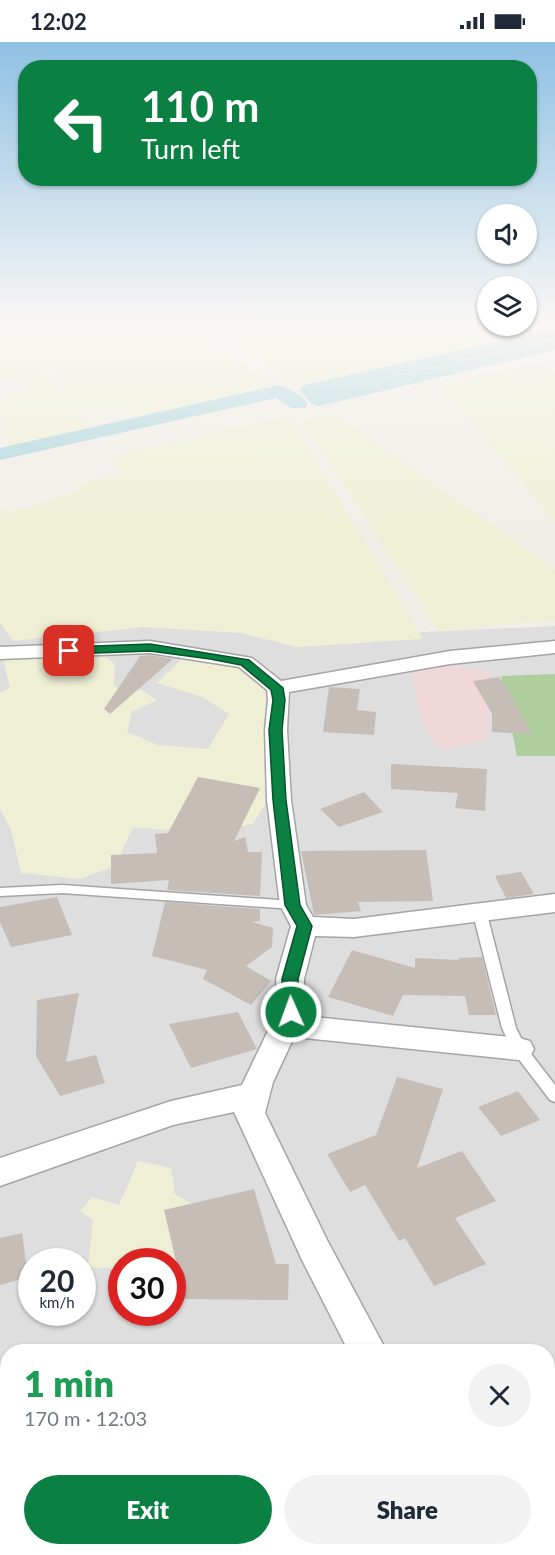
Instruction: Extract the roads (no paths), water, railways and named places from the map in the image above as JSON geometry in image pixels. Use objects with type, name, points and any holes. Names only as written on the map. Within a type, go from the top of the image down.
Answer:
[{"type":"street","points":[[0,653],[150,647],[245,662],[277,688],[279,800],[299,916],[290,979],[291,1012],[258,1082],[249,1113],[315,1251],[365,1344]]},
{"type":"street","points":[[277,688],[498,650],[555,647]]},
{"type":"street","points":[[299,916],[354,928],[555,903]]},
{"type":"street","points":[[285,1025],[519,1049]]},
{"type":"street","points":[[0,1172],[171,1113],[254,1095]]},
{"type":"lane","points":[[0,892],[62,889],[299,916]]},
{"type":"lane","points":[[480,914],[509,1028],[519,1049],[555,1095]]},
{"type":"waterway","points":[[0,454],[272,393]]},
{"type":"waterway","points":[[281,393],[298,404]]},
{"type":"waterway","points":[[312,393],[319,400],[351,393]]}]
